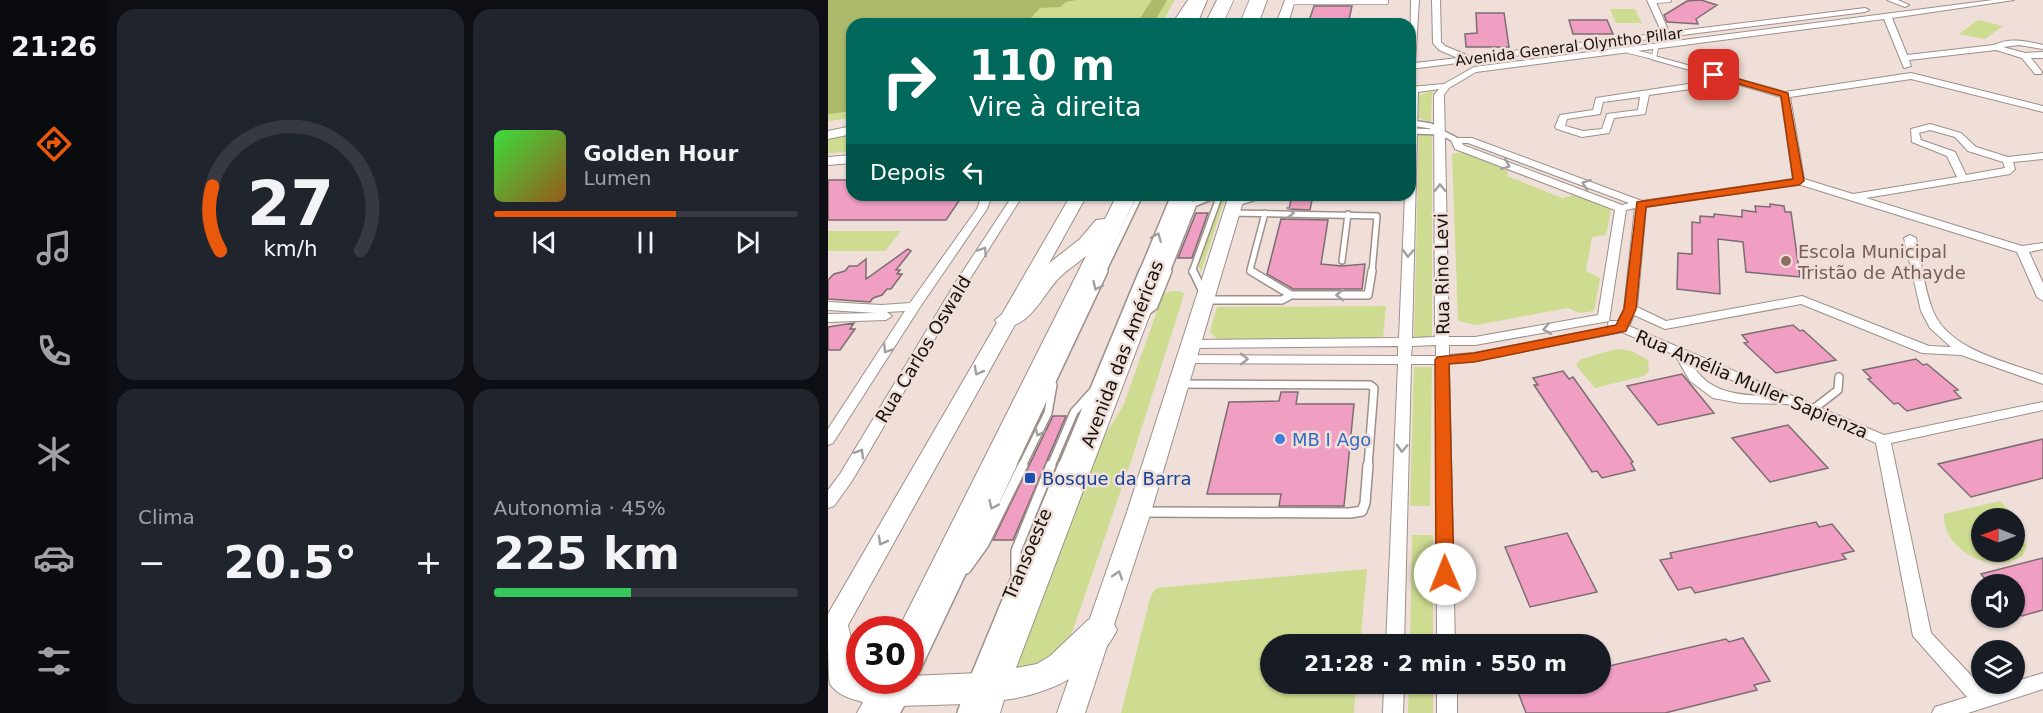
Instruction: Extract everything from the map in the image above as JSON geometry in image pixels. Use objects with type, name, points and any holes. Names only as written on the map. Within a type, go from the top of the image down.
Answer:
[{"type":"highway","points":[[1192,18],[1200,0]]},
{"type":"highway","points":[[1215,18],[1224,0]]},
{"type":"highway","points":[[1254,18],[1262,0]]},
{"type":"highway","points":[[1262,0],[1264,18]]},
{"type":"highway","points":[[1007,320],[1035,296],[1051,273],[1094,238],[1127,201]]},
{"type":"highway","points":[[922,616],[1129,201]]},
{"type":"highway","name":"Avenida das Américas","points":[[976,701],[1136,319],[1183,201]]},
{"type":"highway","points":[[906,694],[976,701],[1048,675],[1067,663],[1100,630]]},
{"type":"highway","points":[[830,633],[837,666],[846,677]]},
{"type":"main road","points":[[1182,18],[1193,0]]},
{"type":"main road","points":[[1284,18],[1289,1]]},
{"type":"main road","points":[[828,130],[846,129]]},
{"type":"main road","points":[[828,135],[846,130]]},
{"type":"main road","points":[[828,156],[846,157]]},
{"type":"main road","points":[[828,161],[846,158]]},
{"type":"main road","points":[[830,633],[1076,201]]},
{"type":"main road","points":[[1071,713],[1139,512],[1206,299],[1231,202]]},
{"type":"street","points":[[1414,18],[1415,0]]},
{"type":"street","points":[[1436,0],[1437,43],[1442,48],[1468,59],[1474,70]]},
{"type":"street","points":[[1651,0],[1667,35]]},
{"type":"street","name":"Avenida General Olyntho Pillar","points":[[1416,65],[1944,0]]},
{"type":"street","name":"Avenida General Olyntho Pillar","points":[[1416,90],[1446,86],[1474,70],[1629,51],[1655,52],[1741,36],[2010,0]]},
{"type":"street","points":[[1886,1],[1897,4]]},
{"type":"street","points":[[1887,16],[1911,76]]},
{"type":"street","points":[[1727,27],[1741,36]]},
{"type":"street","points":[[1905,58],[1996,47],[2006,43],[2043,47]]},
{"type":"street","points":[[1996,47],[2025,56],[2043,55]]},
{"type":"street","points":[[1900,48],[1928,55]]},
{"type":"street","points":[[1655,52],[1714,79]]},
{"type":"street","points":[[2025,56],[2038,72]]},
{"type":"street","points":[[1644,98],[1642,112],[1610,116],[1606,131],[1582,134],[1560,127],[1563,117],[1597,112],[1599,99],[1644,98],[1714,79],[1734,80],[1785,95],[1911,76],[2043,109]]},
{"type":"street","name":"Rua Rino Levi","points":[[1446,86],[1439,95],[1446,634]]},
{"type":"street","points":[[1785,95],[1799,181]]},
{"type":"street","points":[[1963,178],[1951,154],[1917,142],[1914,131],[1930,127],[1958,135],[1972,149],[2007,160],[2043,156]]},
{"type":"street","points":[[1641,204],[1469,140],[1456,140],[1460,147],[1621,208],[1799,181],[2022,250],[2043,246]]},
{"type":"street","points":[[1852,198],[2009,171],[2007,160]]},
{"type":"street","name":"Rua Carlos Oswald","points":[[828,440],[911,312],[982,209],[985,201]]},
{"type":"street","name":"Rua Carlos Oswald","points":[[828,502],[846,477],[960,285],[1014,201]]},
{"type":"street","name":"Rua Rino Levi","points":[[1395,634],[1410,201]]},
{"type":"street","name":"Rua Amélia Muller Sapienza","points":[[1622,328],[1630,309],[1641,204]]},
{"type":"street","points":[[1188,351],[1474,341],[1604,318],[1621,208]]},
{"type":"street","points":[[1910,238],[1927,310],[1935,325],[1963,351]]},
{"type":"street","points":[[2022,250],[2043,297]]},
{"type":"street","points":[[1630,309],[1665,325],[1802,300],[1927,350],[1963,351],[2043,380]]},
{"type":"street","points":[[828,306],[911,312]]},
{"type":"street","points":[[828,318],[911,312]]},
{"type":"street","name":"Rua Amélia Muller Sapienza","points":[[1604,318],[1681,354],[1883,440]]},
{"type":"street","points":[[1188,351],[1442,360],[1474,357],[1622,328]]},
{"type":"street","points":[[1681,354],[1688,370],[1700,383],[1718,396],[1788,399]]},
{"type":"street","points":[[1983,701],[1922,636],[1883,440],[2043,406]]},
{"type":"street","points":[[1942,713],[2043,681]]},
{"type":"street","points":[[1393,713],[1394,694]]},
{"type":"street","points":[[1446,694],[1447,713]]},
{"type":"lane","points":[[1223,18],[1231,0]]},
{"type":"lane","points":[[1244,18],[1252,0]]},
{"type":"lane","points":[[1651,0],[1669,0]]},
{"type":"lane","points":[[1289,1],[1386,2]]},
{"type":"lane","points":[[1416,128],[1440,132],[1456,140]]},
{"type":"lane","points":[[924,642],[959,578],[984,544],[1048,413],[1054,376],[1129,201]]},
{"type":"lane","name":"Transoeste","points":[[976,701],[1016,580],[1172,201]]},
{"type":"lane","points":[[1136,319],[1154,306],[1194,204],[1201,201]]},
{"type":"lane","points":[[1206,299],[1282,300],[1291,295],[1368,295],[1377,216],[1265,213],[1231,202]]},
{"type":"lane","points":[[1265,213],[1250,270],[1291,295]]},
{"type":"lane","points":[[1342,261],[1348,214]]},
{"type":"lane","points":[[1812,410],[1838,390],[1839,377]]},
{"type":"lane","points":[[1139,512],[1350,513],[1362,511],[1365,503],[1374,388],[1370,385],[1178,384]]},
{"type":"green space","points":[[828,0],[1175,0],[1164,18],[846,18],[846,119],[828,121]]},
{"type":"green space","points":[[828,0],[1076,0],[1066,2],[1060,7],[1040,8],[1031,18],[846,18],[846,112],[828,114]]},
{"type":"green space","points":[[1152,0],[1167,0],[1156,18],[1140,18]]},
{"type":"green space","points":[[1610,9],[1635,9],[1642,23],[1616,23]]},
{"type":"green space","points":[[1978,20],[2003,26],[1985,39],[1959,34]]},
{"type":"green space","points":[[1435,90],[1432,94],[1431,123],[1419,118],[1419,95]]},
{"type":"green space","points":[[846,134],[846,152],[828,153],[828,138]]},
{"type":"green space","points":[[1419,135],[1432,135],[1432,337],[1414,337]]},
{"type":"green space","points":[[1463,152],[1508,171],[1507,176],[1562,198],[1576,195],[1611,210],[1606,235],[1592,237],[1586,271],[1600,278],[1594,311],[1579,313],[1568,308],[1477,325],[1458,321],[1452,154]]},
{"type":"green space","points":[[1220,201],[1224,201],[1201,272],[1198,265]]},
{"type":"green space","points":[[828,231],[901,231],[885,251],[828,251]]},
{"type":"green space","points":[[1171,291],[1184,293],[1183,298],[1133,455],[1066,650],[1052,663],[1013,671],[1098,447],[1124,404],[1163,294]]},
{"type":"green space","points":[[1386,306],[1383,338],[1217,339],[1210,332],[1217,307]]},
{"type":"green space","points":[[1617,349],[1632,351],[1648,360],[1649,371],[1644,376],[1595,388],[1576,365],[1581,359]]},
{"type":"green space","points":[[1414,367],[1432,367],[1430,506],[1410,506]]},
{"type":"green space","points":[[2000,501],[2007,508],[1971,508],[1971,556],[1951,539],[1944,514]]},
{"type":"green space","points":[[1412,535],[1433,535],[1433,634],[1410,634]]},
{"type":"green space","points":[[1367,569],[1361,634],[1260,634],[1260,694],[1355,694],[1354,713],[1121,713],[1151,595],[1157,588]]},
{"type":"green space","points":[[1409,694],[1433,694],[1433,713],[1408,713]]},
{"type":"building","points":[[1701,0],[1717,5],[1696,19],[1698,24],[1667,22],[1664,15],[1687,1]]},
{"type":"building","points":[[1314,6],[1352,6],[1349,18],[1310,18]]},
{"type":"building","points":[[1476,13],[1504,13],[1509,47],[1466,47],[1465,34],[1477,33]]},
{"type":"building","points":[[1569,20],[1607,20],[1613,34],[1573,34]]},
{"type":"building","points":[[828,180],[846,180],[846,201],[959,201],[946,220],[828,220]]},
{"type":"building","points":[[1291,201],[1312,201],[1310,210],[1289,209]]},
{"type":"building","points":[[1770,204],[1784,206],[1785,212],[1791,212],[1800,277],[1746,272],[1743,242],[1718,239],[1720,294],[1677,289],[1678,253],[1692,254],[1692,222],[1700,223],[1700,216],[1714,217],[1714,214],[1742,217],[1742,210],[1756,212],[1755,206],[1770,207]]},
{"type":"building","points":[[1196,213],[1208,213],[1192,258],[1178,258]]},
{"type":"building","points":[[1281,219],[1328,220],[1321,264],[1342,266],[1365,264],[1362,289],[1293,289],[1267,274]]},
{"type":"building","points":[[908,249],[911,251],[896,270],[900,270],[897,274],[902,274],[891,289],[887,289],[882,295],[873,298],[870,302],[828,299],[828,280],[834,274],[845,271],[849,266],[857,266],[866,259],[866,279]]},
{"type":"building","points":[[854,323],[850,329],[855,329],[840,350],[828,350],[828,327]]},
{"type":"building","points":[[1793,325],[1800,331],[1803,330],[1836,360],[1776,373],[1744,343],[1748,342],[1742,335]]},
{"type":"building","points":[[1916,359],[1923,365],[1927,364],[1958,390],[1954,391],[1961,398],[1907,411],[1898,403],[1894,404],[1868,379],[1871,378],[1863,370]]},
{"type":"building","points":[[1563,371],[1569,379],[1573,377],[1633,462],[1631,463],[1635,470],[1602,478],[1597,471],[1592,472],[1534,385],[1538,385],[1533,378]]},
{"type":"building","points":[[1682,374],[1714,413],[1658,425],[1627,386]]},
{"type":"building","points":[[1281,392],[1298,392],[1296,404],[1354,404],[1344,506],[1279,506],[1281,494],[1207,494],[1229,402],[1279,401]]},
{"type":"building","points":[[1053,416],[1066,416],[1013,540],[993,540]]},
{"type":"building","points":[[1788,425],[1828,468],[1770,482],[1732,438]]},
{"type":"building","points":[[2043,439],[2043,478],[1971,497],[1938,464]]},
{"type":"building","points":[[1816,522],[1819,527],[1832,524],[1854,551],[1842,554],[1846,559],[1695,593],[1691,587],[1678,590],[1660,560],[1672,558],[1670,553]]},
{"type":"building","points":[[1567,533],[1597,592],[1530,607],[1505,547]]},
{"type":"building","points":[[2043,558],[2043,610],[2025,615],[2025,574],[1981,574]]},
{"type":"building","points":[[1743,638],[1770,681],[1754,685],[1757,690],[1665,713],[1526,713],[1519,694],[1611,694],[1611,665],[1726,639],[1729,642]]},
{"type":"place","name":"Escola Municipal Tristão de Athayde","points":[[1786,261]]},
{"type":"place","name":"MB I Ago","points":[[1280,439]]},
{"type":"place","name":"Bosque da Barra","points":[[1030,478]]},
{"type":"route","points":[[1445,574],[1442,360],[1474,357],[1622,328],[1630,309],[1641,204],[1799,181],[1785,95],[1714,75]]}]
